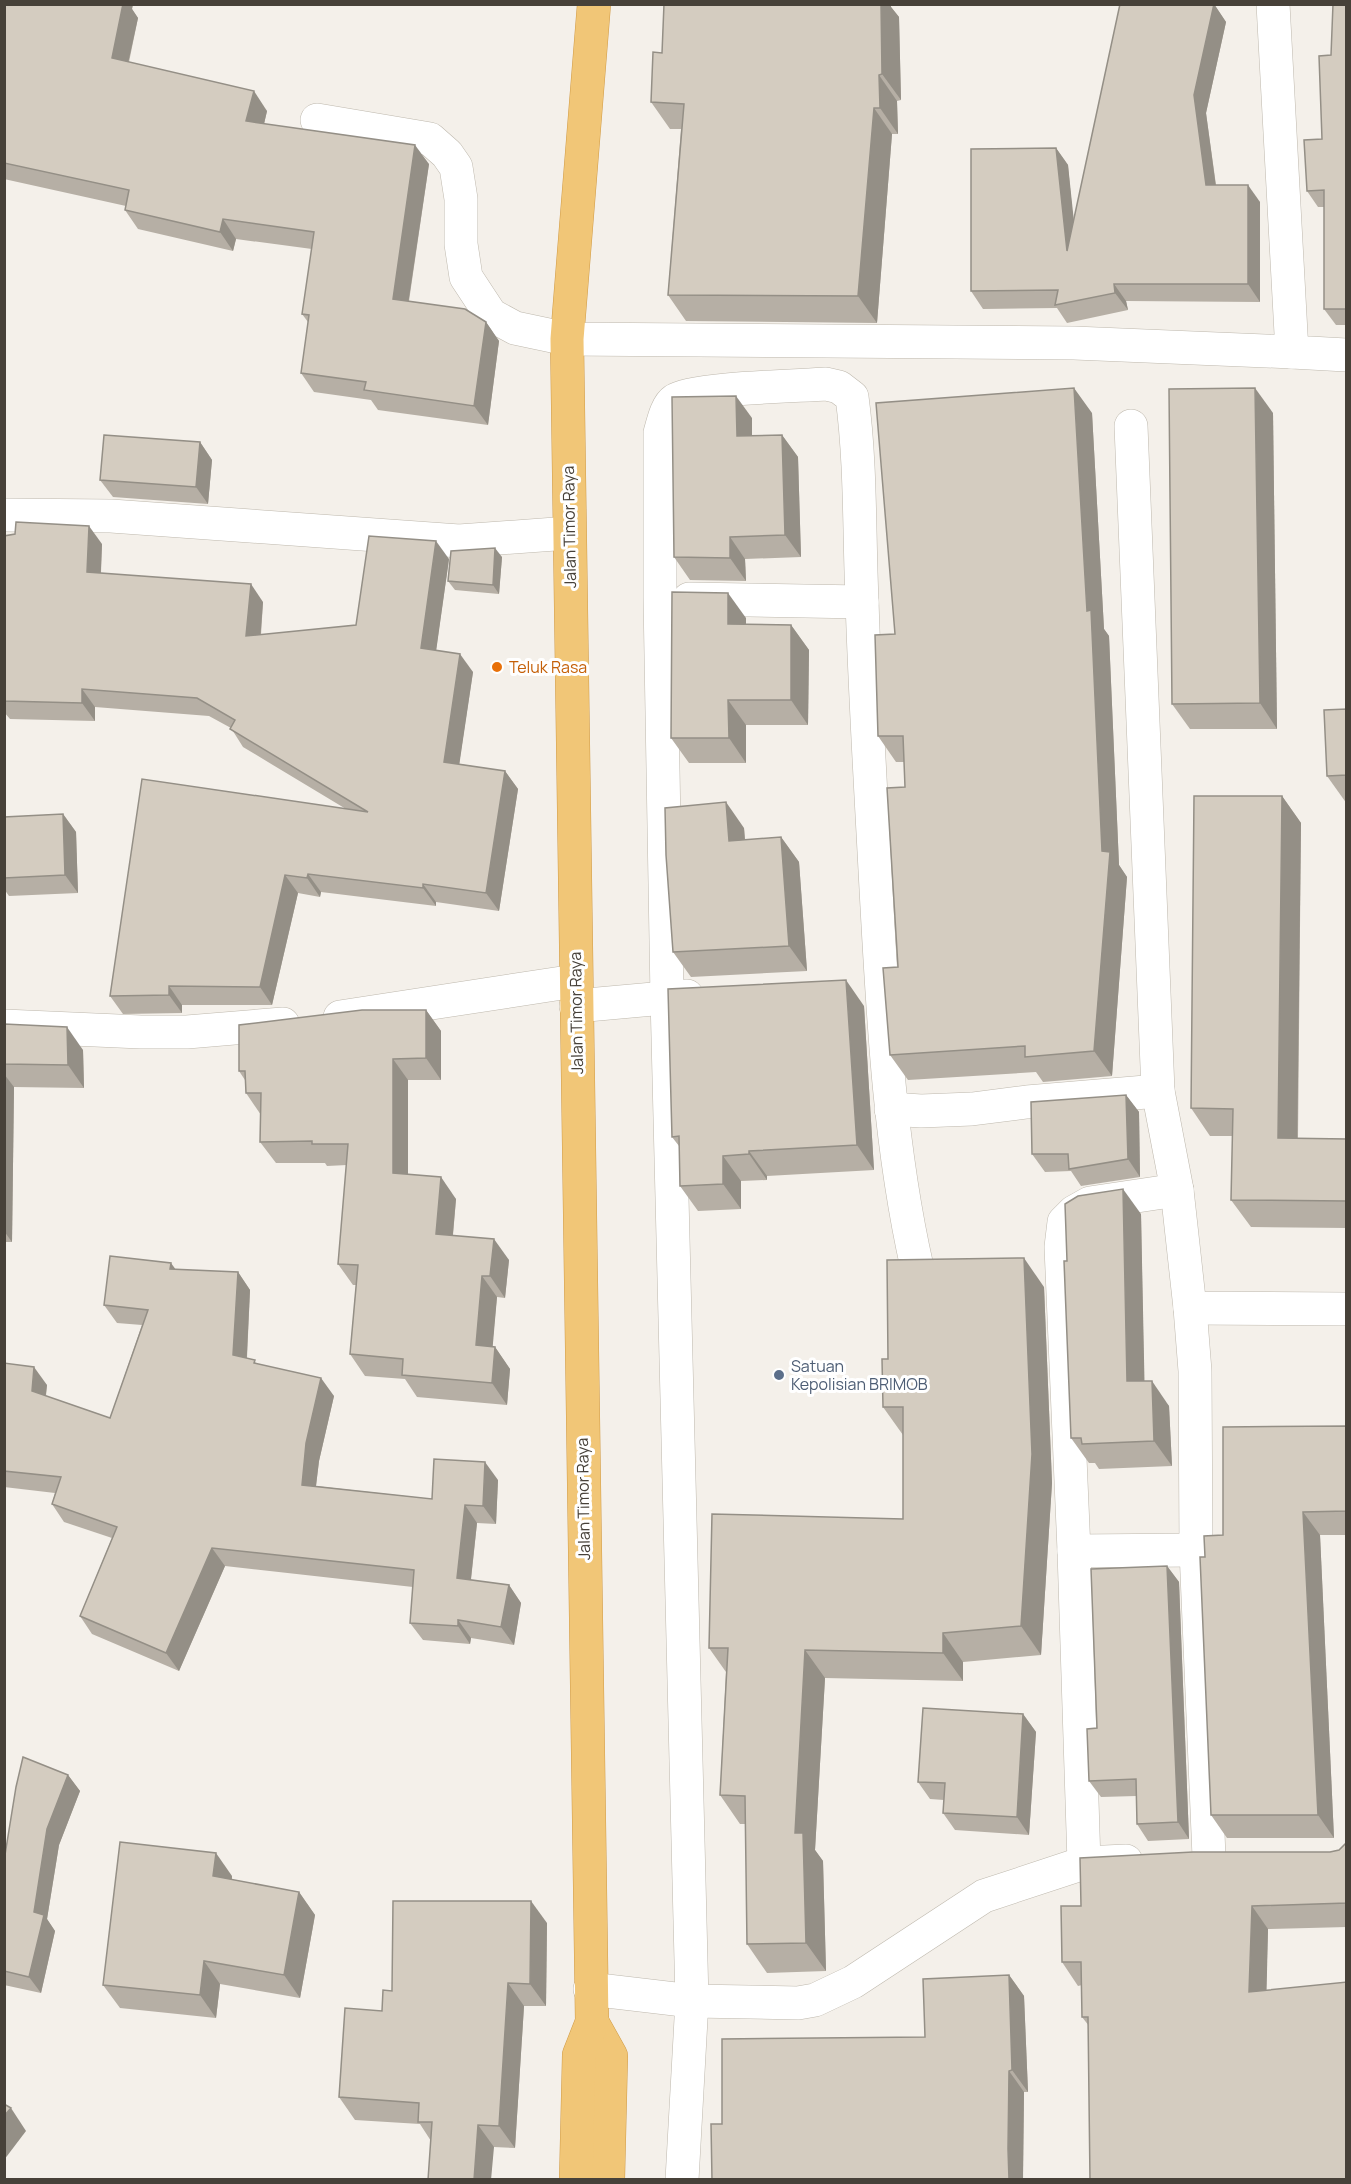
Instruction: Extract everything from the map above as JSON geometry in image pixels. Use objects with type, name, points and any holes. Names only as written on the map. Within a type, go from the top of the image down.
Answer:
[{"type":"highway","name":"Jalan Timor Raya","points":[[594,4],[567,339],[590,1989],[592,2022],[610,2056],[608,2180]]},
{"type":"highway","name":"Jalan Timor Raya","points":[[576,2180],[579,2055],[592,2022]]},
{"type":"street","points":[[1273,4],[1292,352]]},
{"type":"street","points":[[317,120],[430,139],[447,154],[456,167],[461,199],[461,244],[466,277],[491,315],[515,328],[567,339],[1074,343],[1347,355]]},
{"type":"street","points":[[682,2180],[692,2001],[667,997],[660,598],[660,433],[665,414],[674,400],[696,393],[826,384],[839,387],[852,397],[857,435],[862,602],[869,986],[891,1109],[906,1220],[917,1267]]},
{"type":"street","points":[[1131,426],[1158,1091],[1177,1190],[1195,1371],[1196,1550],[1209,1857]]},
{"type":"street","points":[[4,515],[111,516],[459,541],[569,533]]},
{"type":"street","points":[[660,598],[862,602]]},
{"type":"street","points":[[4,1026],[187,1032],[576,993],[667,997],[715,995]]},
{"type":"street","points":[[891,1109],[972,1110],[1027,1102],[1158,1091]]},
{"type":"street","points":[[1084,1863],[1061,1247],[1064,1222],[1074,1212],[1090,1203],[1177,1190]]},
{"type":"street","points":[[1190,1308],[1347,1309]]},
{"type":"street","points":[[1074,1551],[1196,1550]]},
{"type":"street","points":[[590,1989],[692,2001],[798,2003],[815,2000],[853,1982],[984,1896],[1084,1863],[1243,1857]]},
{"type":"building","points":[[4,4],[123,4],[112,58],[254,91],[246,121],[415,145],[393,299],[465,309],[486,322],[474,406],[364,390],[366,382],[301,373],[309,315],[302,314],[314,232],[223,219],[220,232],[125,210],[129,190],[4,163]]},
{"type":"building","points":[[664,4],[881,4],[880,108],[874,108],[858,296],[668,295],[684,104],[651,102],[653,52],[662,53]]},
{"type":"building","points":[[1120,4],[1214,4],[1194,95],[1206,185],[1248,185],[1248,284],[1114,284],[1115,293],[1055,305],[1058,290],[971,291],[971,149],[1056,148],[1067,251]]},
{"type":"building","points":[[1333,4],[1347,4],[1347,309],[1324,309],[1324,190],[1307,191],[1304,140],[1322,139],[1319,56],[1331,55]]},
{"type":"building","points":[[1074,388],[1087,611],[1091,610],[1102,851],[1110,852],[1094,1051],[1025,1057],[1025,1046],[890,1055],[883,968],[898,967],[887,788],[905,787],[903,736],[878,736],[875,635],[895,634],[876,403]]},
{"type":"building","points":[[1255,388],[1260,703],[1172,704],[1169,389]]},
{"type":"building","points":[[736,396],[737,436],[782,435],[785,535],[730,537],[730,558],[674,557],[672,397]]},
{"type":"building","points":[[104,435],[200,442],[196,487],[100,480]]},
{"type":"building","points":[[16,522],[89,526],[87,572],[251,584],[246,636],[356,625],[369,536],[436,541],[421,648],[460,654],[444,762],[505,771],[486,893],[423,884],[423,888],[308,874],[307,878],[285,875],[260,987],[169,986],[169,995],[110,996],[142,779],[368,812],[230,729],[235,720],[197,698],[82,689],[82,703],[4,701],[4,536],[15,534]]},
{"type":"building","points":[[495,548],[493,585],[448,581],[451,551]]},
{"type":"building","points":[[672,592],[728,593],[728,624],[791,625],[791,700],[728,700],[729,738],[671,738]]},
{"type":"building","points":[[1347,709],[1347,775],[1327,776],[1324,710]]},
{"type":"building","points":[[1194,796],[1282,796],[1278,1138],[1347,1139],[1347,1201],[1231,1200],[1233,1109],[1191,1108]]},
{"type":"building","points":[[726,802],[729,841],[781,837],[789,946],[673,952],[665,808]]},
{"type":"building","points":[[63,814],[65,875],[4,878],[4,817]]},
{"type":"building","points":[[846,980],[857,1145],[749,1151],[749,1154],[723,1156],[723,1184],[680,1186],[679,1136],[672,1137],[668,989]]},
{"type":"building","points":[[362,1010],[426,1010],[426,1058],[393,1059],[393,1173],[441,1177],[436,1234],[494,1239],[490,1276],[482,1276],[476,1345],[495,1347],[492,1383],[402,1375],[403,1359],[350,1354],[358,1265],[338,1264],[348,1144],[312,1144],[312,1141],[260,1142],[261,1093],[246,1093],[245,1071],[239,1071],[239,1025]]},
{"type":"building","points":[[4,1024],[67,1027],[68,1065],[4,1064]]},
{"type":"building","points":[[1126,1095],[1128,1159],[1069,1169],[1068,1154],[1032,1154],[1031,1102]]},
{"type":"building","points":[[1123,1189],[1127,1381],[1152,1381],[1154,1441],[1082,1444],[1081,1438],[1071,1438],[1064,1261],[1067,1261],[1065,1204],[1078,1196]]},
{"type":"building","points":[[110,1256],[171,1263],[170,1269],[238,1272],[233,1355],[255,1360],[254,1363],[321,1378],[306,1443],[302,1485],[432,1499],[434,1459],[485,1462],[483,1506],[465,1505],[457,1578],[509,1585],[501,1627],[458,1620],[458,1626],[410,1623],[414,1570],[212,1548],[166,1653],[80,1616],[117,1527],[52,1504],[61,1477],[4,1471],[4,1363],[34,1367],[32,1391],[110,1418],[148,1310],[104,1305]]},
{"type":"building","points":[[1024,1258],[1032,1454],[1021,1626],[943,1633],[943,1653],[805,1650],[795,1833],[803,1833],[806,1943],[747,1944],[745,1796],[720,1795],[728,1648],[709,1648],[712,1514],[903,1519],[903,1407],[883,1407],[882,1359],[888,1359],[887,1260]]},
{"type":"building","points":[[1347,1426],[1347,1511],[1303,1512],[1318,1815],[1211,1815],[1200,1557],[1205,1557],[1204,1536],[1223,1535],[1223,1427]]},
{"type":"building","points":[[1167,1566],[1178,1822],[1137,1824],[1136,1779],[1089,1781],[1087,1729],[1097,1728],[1091,1569]]},
{"type":"building","points":[[923,1708],[1023,1714],[1017,1817],[943,1813],[945,1783],[918,1782]]},
{"type":"building","points":[[23,1757],[68,1775],[47,1829],[34,1912],[44,1915],[29,1977],[4,1971],[4,1861]]},
{"type":"building","points":[[1347,1840],[1347,1903],[1252,1906],[1249,1992],[1347,1982],[1347,2180],[1090,2180],[1088,2017],[1082,2017],[1081,1962],[1062,1962],[1061,1906],[1081,1906],[1080,1858],[1193,1852],[1330,1852],[1339,1850]]},
{"type":"building","points":[[120,1842],[216,1853],[213,1876],[299,1892],[284,1975],[204,1961],[200,1995],[103,1985]]},
{"type":"building","points":[[393,1901],[531,1901],[530,1984],[508,1983],[499,2126],[478,2125],[474,2180],[428,2180],[432,2122],[418,2122],[419,2103],[339,2097],[345,2008],[382,2011],[383,1990],[392,1991]]},
{"type":"building","points":[[1009,1975],[1012,2070],[1009,2071],[1009,2180],[712,2180],[711,2124],[722,2124],[722,2039],[925,2037],[923,1979]]},
{"type":"building","points":[[4,2104],[11,2108],[4,2116]]},
{"type":"place","name":"Teluk Rasa","points":[[497,667]]},
{"type":"place","name":"Satuan Kepolisian BRIMOB","points":[[779,1375]]}]
